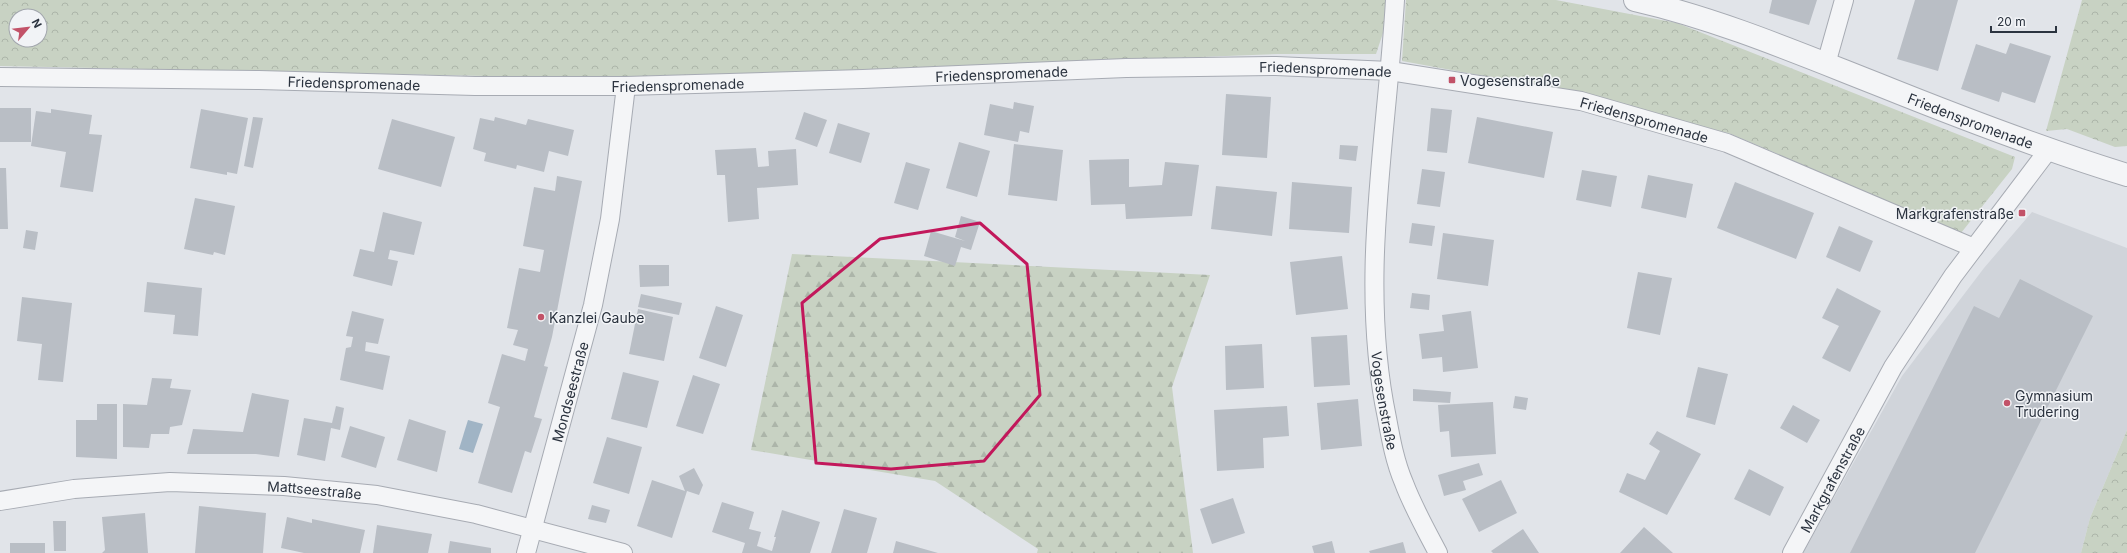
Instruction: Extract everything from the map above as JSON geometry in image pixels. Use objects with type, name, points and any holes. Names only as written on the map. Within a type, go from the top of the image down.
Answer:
[{"type":"street","name":"Vogesenstraße","points":[[1395,0],[1375,236],[1374,313],[1380,385],[1394,453],[1404,482],[1421,522],[1438,553]]},
{"type":"street","name":"Friedenspromenade","points":[[1635,0],[1680,10],[1826,64],[1965,119],[2127,175]]},
{"type":"street","points":[[1826,64],[1844,0]]},
{"type":"street","name":"Friedenspromenade","points":[[0,77],[259,80],[475,86],[626,86],[863,79],[1126,68],[1276,66],[1390,71],[1581,101],[1727,143],[1974,248]]},
{"type":"street","name":"Mondseestraße","points":[[526,553],[593,305],[610,219],[626,86]]},
{"type":"street","name":"Markgrafenstraße","points":[[1792,553],[1893,366],[1953,276],[2049,149]]},
{"type":"street","name":"Mattseestraße","points":[[0,500],[74,489],[170,482],[284,486],[377,495],[476,514],[623,553]]},
{"type":"highlighted area","points":[[980,223],[1027,264],[1040,395],[984,461],[891,469],[816,463],[802,303],[880,239]]},
{"type":"shaded area","name":"Gymnasium Trudering","points":[[2032,212],[2127,248],[2127,430],[2090,518],[2081,553],[1803,553],[1902,376],[1984,268]]},
{"type":"green space","points":[[0,0],[1387,0],[1384,30],[1376,54],[1278,54],[625,79],[0,66]]},
{"type":"green space","points":[[1406,0],[1556,0],[1677,23],[2015,157],[2012,169],[1961,233],[1731,134],[1582,94],[1402,61]]},
{"type":"green space","points":[[2082,0],[2127,0],[2127,146],[2115,147],[2067,129],[2046,131]]},
{"type":"green space","points":[[792,254],[1210,275],[1172,387],[1193,553],[1037,553],[1038,549],[935,481],[751,450]]},
{"type":"green space","points":[[2127,430],[2127,553],[2081,553],[2090,518]]},
{"type":"water","points":[[468,420],[483,424],[473,453],[459,449]]},
{"type":"building","points":[[1772,0],[1817,0],[1809,25],[1769,13]]},
{"type":"building","points":[[1915,0],[1958,0],[1938,71],[1897,59]]},
{"type":"building","points":[[2010,43],[2051,56],[2035,103],[2002,92],[1999,102],[1961,89],[1976,44],[2006,54]]},
{"type":"building","points":[[1226,94],[1271,97],[1267,158],[1222,155]]},
{"type":"building","points":[[1014,102],[1034,106],[1029,133],[1020,131],[1018,142],[984,135],[990,104],[1013,109]]},
{"type":"building","points":[[0,108],[31,108],[31,142],[0,142]]},
{"type":"building","points":[[1431,108],[1452,110],[1447,153],[1427,151]]},
{"type":"building","points":[[51,109],[92,115],[89,134],[102,135],[93,192],[60,187],[66,152],[31,146],[36,111],[51,113]]},
{"type":"building","points":[[201,109],[248,118],[237,174],[227,172],[227,175],[190,168]]},
{"type":"building","points":[[804,112],[827,120],[817,147],[795,139]]},
{"type":"building","points":[[253,117],[263,118],[253,168],[244,166]]},
{"type":"building","points":[[495,117],[526,125],[528,119],[574,130],[568,156],[549,151],[544,172],[517,165],[516,169],[484,161],[486,153],[473,149],[480,118],[494,121]]},
{"type":"building","points":[[1477,117],[1553,132],[1544,178],[1468,163]]},
{"type":"building","points":[[392,119],[455,137],[441,187],[378,169]]},
{"type":"building","points":[[838,123],[870,133],[861,163],[829,153]]},
{"type":"building","points":[[959,142],[990,151],[977,197],[946,188]]},
{"type":"building","points":[[1014,144],[1063,150],[1057,201],[1008,195]]},
{"type":"building","points":[[1340,145],[1358,146],[1356,161],[1339,159]]},
{"type":"building","points":[[756,148],[758,167],[769,166],[768,151],[796,149],[798,185],[757,188],[759,219],[728,222],[725,175],[717,175],[715,150]]},
{"type":"building","points":[[1129,159],[1129,187],[1162,185],[1165,162],[1199,165],[1192,216],[1126,219],[1125,204],[1091,205],[1089,160]]},
{"type":"building","points":[[906,162],[930,169],[918,210],[894,203]]},
{"type":"building","points":[[0,168],[6,168],[8,229],[0,229]]},
{"type":"building","points":[[1422,169],[1445,172],[1440,207],[1417,204]]},
{"type":"building","points":[[1582,170],[1617,176],[1611,207],[1576,200]]},
{"type":"building","points":[[1648,175],[1693,184],[1686,218],[1641,208]]},
{"type":"building","points":[[557,176],[582,181],[552,337],[544,366],[548,367],[534,417],[542,419],[531,453],[525,451],[512,493],[478,483],[500,407],[488,403],[502,354],[525,361],[528,349],[513,345],[518,330],[507,328],[519,268],[540,272],[544,250],[523,246],[534,187],[555,191]]},
{"type":"building","points":[[1292,182],[1352,187],[1349,233],[1289,229]]},
{"type":"building","points":[[1735,182],[1814,213],[1796,259],[1717,228]]},
{"type":"building","points":[[1216,186],[1277,192],[1272,236],[1211,229]]},
{"type":"building","points":[[195,198],[235,206],[225,255],[214,252],[213,255],[184,249]]},
{"type":"building","points":[[383,212],[422,222],[414,255],[390,250],[388,259],[398,261],[392,286],[353,276],[360,249],[374,252]]},
{"type":"building","points":[[961,216],[980,222],[971,250],[961,247],[955,266],[924,256],[931,231],[965,241],[955,237]]},
{"type":"building","points":[[1412,223],[1435,226],[1432,246],[1409,243]]},
{"type":"building","points":[[1839,226],[1873,241],[1860,272],[1826,257]]},
{"type":"building","points":[[26,230],[38,232],[35,250],[23,248]]},
{"type":"building","points":[[1443,233],[1494,240],[1488,286],[1437,279]]},
{"type":"building","points":[[1342,256],[1348,309],[1296,315],[1290,262]]},
{"type":"building","points":[[639,265],[669,265],[669,286],[640,287]]},
{"type":"building","points":[[1638,272],[1672,278],[1660,335],[1627,328]]},
{"type":"building","points":[[2020,279],[2093,316],[1975,553],[1850,553],[1974,306],[1999,318]]},
{"type":"building","points":[[147,282],[202,288],[198,336],[173,334],[175,315],[144,312]]},
{"type":"building","points":[[1837,288],[1881,311],[1850,372],[1822,358],[1839,326],[1822,318]]},
{"type":"building","points":[[1412,293],[1430,295],[1429,310],[1410,308]]},
{"type":"building","points":[[641,294],[682,303],[679,315],[638,307]]},
{"type":"building","points":[[22,297],[72,303],[63,382],[38,380],[42,344],[17,341]]},
{"type":"building","points":[[716,306],[743,315],[726,367],[699,358]]},
{"type":"building","points":[[638,309],[673,317],[664,361],[629,354]]},
{"type":"building","points":[[352,311],[384,319],[378,344],[366,342],[365,351],[390,356],[383,390],[340,380],[346,348],[351,347],[353,337],[346,336]]},
{"type":"building","points":[[1471,311],[1478,368],[1443,372],[1442,357],[1422,359],[1419,334],[1444,331],[1442,315]]},
{"type":"building","points":[[1347,335],[1350,385],[1314,387],[1311,337]]},
{"type":"building","points":[[1262,344],[1264,388],[1226,390],[1225,346]]},
{"type":"building","points":[[1698,367],[1728,374],[1715,425],[1686,417]]},
{"type":"building","points":[[623,372],[659,381],[647,428],[611,419]]},
{"type":"building","points":[[693,375],[720,384],[703,434],[676,426]]},
{"type":"building","points":[[152,378],[172,379],[170,388],[191,390],[182,425],[170,427],[169,434],[151,434],[149,448],[123,447],[123,404],[147,405]]},
{"type":"building","points":[[1413,389],[1451,392],[1450,403],[1413,401]]},
{"type":"building","points":[[252,393],[289,400],[279,457],[256,454],[187,454],[193,429],[243,432]]},
{"type":"building","points":[[1515,396],[1528,398],[1526,410],[1513,408]]},
{"type":"building","points":[[1358,399],[1362,446],[1321,450],[1317,403]]},
{"type":"building","points":[[1493,402],[1496,454],[1451,457],[1449,431],[1440,432],[1438,405]]},
{"type":"building","points":[[97,404],[117,404],[117,459],[76,457],[76,420],[97,420]]},
{"type":"building","points":[[1793,405],[1820,420],[1807,443],[1780,428]]},
{"type":"building","points":[[336,406],[344,408],[340,430],[331,428],[325,461],[297,455],[304,418],[332,423]]},
{"type":"building","points":[[1287,406],[1289,436],[1263,438],[1264,468],[1217,471],[1214,410]]},
{"type":"building","points":[[409,419],[446,431],[437,472],[397,460]]},
{"type":"building","points":[[350,426],[385,437],[376,468],[341,457]]},
{"type":"building","points":[[1657,431],[1701,454],[1667,515],[1619,492],[1627,473],[1645,480],[1660,451],[1649,444]]},
{"type":"building","points":[[607,437],[642,447],[629,494],[593,483]]},
{"type":"building","points":[[1479,463],[1483,475],[1463,481],[1466,490],[1444,496],[1438,475]]},
{"type":"building","points":[[694,468],[703,485],[699,495],[687,491],[672,538],[637,526],[652,480],[685,491],[679,476]]},
{"type":"building","points":[[1749,469],[1784,487],[1770,516],[1734,499]]},
{"type":"building","points":[[1501,480],[1517,513],[1479,532],[1462,499]]},
{"type":"building","points":[[1233,498],[1245,533],[1212,544],[1200,509]]},
{"type":"building","points":[[722,502],[754,512],[749,529],[761,532],[757,546],[772,551],[776,537],[774,537],[782,510],[820,522],[810,553],[742,553],[745,543],[712,532]]},
{"type":"building","points":[[592,505],[610,510],[606,523],[588,519]]},
{"type":"building","points":[[199,506],[266,513],[263,553],[195,553]]},
{"type":"building","points":[[844,509],[877,518],[867,553],[831,553]]},
{"type":"building","points":[[145,513],[148,553],[102,553],[105,550],[102,517]]},
{"type":"building","points":[[287,517],[312,523],[312,519],[365,530],[360,553],[304,553],[281,548]]},
{"type":"building","points":[[53,521],[66,521],[66,551],[54,551]]},
{"type":"building","points":[[377,525],[432,534],[428,553],[373,553]]},
{"type":"building","points":[[1644,527],[1673,553],[1620,553]]},
{"type":"building","points":[[1523,529],[1539,553],[1493,553],[1491,551]]},
{"type":"building","points":[[450,541],[491,548],[491,553],[448,553]]},
{"type":"building","points":[[896,541],[938,553],[893,553]]},
{"type":"building","points":[[1332,541],[1335,553],[1314,553],[1312,546]]},
{"type":"building","points":[[1403,542],[1406,553],[1370,553],[1369,551]]},
{"type":"building","points":[[10,543],[45,543],[45,553],[10,553]]},
{"type":"place","name":"Vogesenstraße","points":[[1452,80]]},
{"type":"place","name":"Markgrafenstraße","points":[[2022,213]]},
{"type":"place","name":"Kanzlei Gaube","points":[[541,317]]},
{"type":"place","name":"Gymnasium Trudering","points":[[2007,403]]}]
